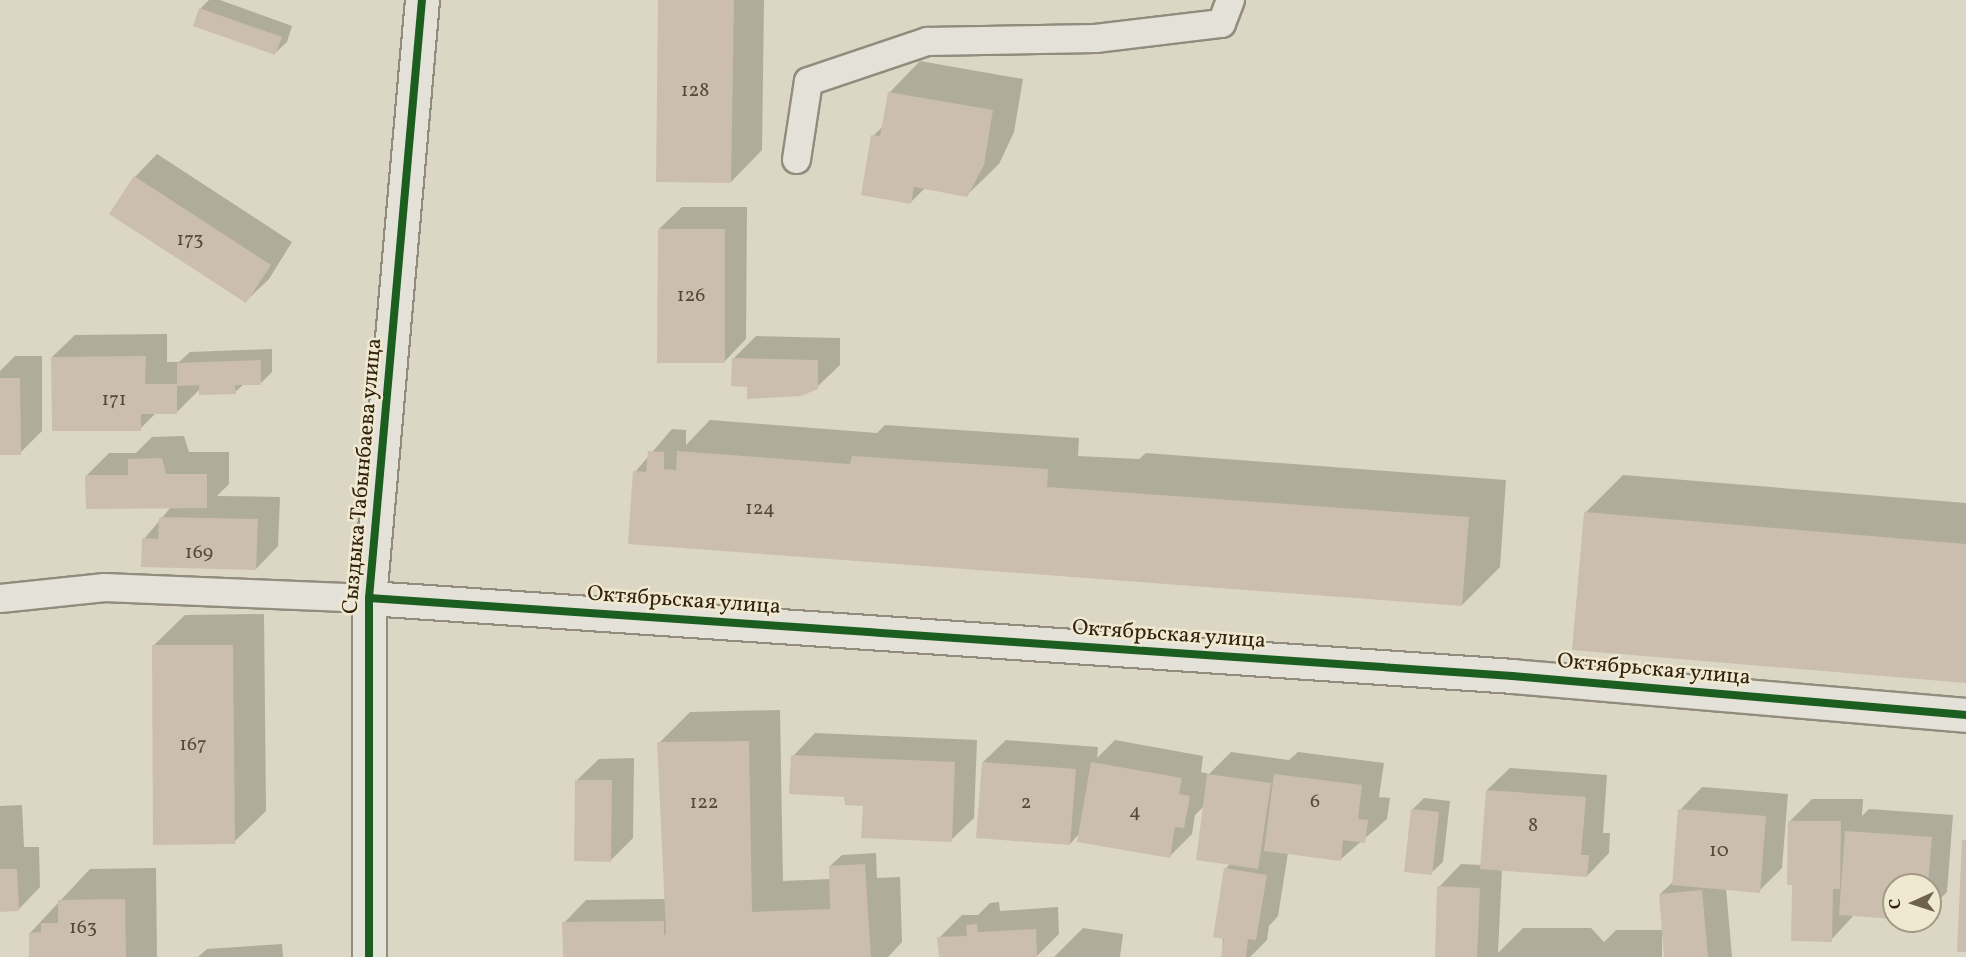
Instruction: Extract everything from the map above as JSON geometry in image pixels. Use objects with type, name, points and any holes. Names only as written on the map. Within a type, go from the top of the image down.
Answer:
[{"type":"street","name":"Сыздыка Табынбаева улица","points":[[369,957],[369,598],[422,0]]},
{"type":"street","name":"Октябрьская улица","points":[[369,598],[1512,676],[1966,715]]},
{"type":"lane","points":[[796,159],[808,81],[927,41],[1095,38],[1221,23],[1230,0]]},
{"type":"lane","points":[[0,598],[104,587],[369,598]]},
{"type":"building","points":[[658,0],[734,0],[731,183],[656,182]]},
{"type":"building","points":[[199,8],[282,37],[275,55],[193,26]]},
{"type":"building","points":[[888,92],[993,110],[984,165],[967,197],[914,187],[911,204],[861,195],[871,135],[880,136]]},
{"type":"building","points":[[134,176],[271,265],[246,303],[109,214]]},
{"type":"building","points":[[658,229],[725,229],[725,363],[657,363]]},
{"type":"building","points":[[146,356],[145,384],[177,384],[177,363],[261,360],[261,385],[235,385],[236,394],[199,395],[199,385],[177,386],[177,414],[141,414],[141,431],[52,431],[51,357]]},
{"type":"building","points":[[732,358],[818,360],[818,389],[801,396],[747,399],[747,387],[731,386]]},
{"type":"building","points":[[0,378],[20,378],[21,455],[0,455]]},
{"type":"building","points":[[648,451],[664,452],[664,469],[676,470],[677,451],[850,464],[852,456],[1048,469],[1047,487],[1469,517],[1462,606],[628,544],[633,471],[646,472]]},
{"type":"building","points":[[162,458],[166,474],[207,474],[207,508],[86,509],[85,475],[128,475],[128,459]]},
{"type":"building","points":[[1584,512],[1966,544],[1966,683],[1572,650]]},
{"type":"building","points":[[159,517],[258,519],[256,570],[141,567],[142,538],[158,539]]},
{"type":"building","points":[[152,645],[233,645],[235,844],[153,845]]},
{"type":"building","points":[[749,741],[752,912],[830,909],[829,866],[865,864],[871,957],[563,957],[562,922],[664,921],[664,936],[666,932],[657,742]]},
{"type":"building","points":[[791,755],[955,762],[952,842],[861,838],[863,806],[845,805],[844,797],[789,794]]},
{"type":"building","points":[[982,762],[1076,769],[1070,845],[976,838]]},
{"type":"building","points":[[1091,762],[1182,778],[1179,794],[1190,796],[1184,828],[1175,827],[1170,858],[1077,842]]},
{"type":"building","points":[[1207,774],[1271,783],[1258,869],[1196,860]]},
{"type":"building","points":[[1274,774],[1362,785],[1358,819],[1368,820],[1365,843],[1343,840],[1341,861],[1264,851]]},
{"type":"building","points":[[575,780],[612,780],[611,862],[574,861]]},
{"type":"building","points":[[1486,790],[1586,797],[1581,855],[1589,855],[1587,877],[1480,869]]},
{"type":"building","points":[[1411,809],[1439,812],[1432,875],[1404,872]]},
{"type":"building","points":[[1678,809],[1766,816],[1760,893],[1672,885]]},
{"type":"building","points":[[1788,821],[1841,821],[1840,889],[1833,889],[1832,942],[1791,941],[1792,885],[1787,885]]},
{"type":"building","points":[[1845,831],[1932,837],[1929,873],[1882,873],[1882,918],[1839,915]]},
{"type":"building","points":[[1962,840],[1966,840],[1966,952],[1957,952]]},
{"type":"building","points":[[1224,868],[1267,875],[1256,940],[1248,939],[1246,957],[1221,957],[1224,939],[1213,937]]},
{"type":"building","points":[[0,869],[17,869],[19,911],[0,912]]},
{"type":"building","points":[[1437,886],[1480,888],[1477,957],[1435,957]]},
{"type":"building","points":[[1702,890],[1708,957],[1664,957],[1659,894]]},
{"type":"building","points":[[125,899],[126,957],[29,957],[29,933],[41,932],[41,923],[58,923],[58,900]]},
{"type":"building","points":[[977,924],[978,932],[1036,929],[1037,957],[939,957],[937,937],[967,936],[966,925]]},
{"type":"cycle path","points":[[369,957],[369,598],[422,0]]},
{"type":"cycle path","points":[[369,598],[1512,676],[1966,715]]}]
